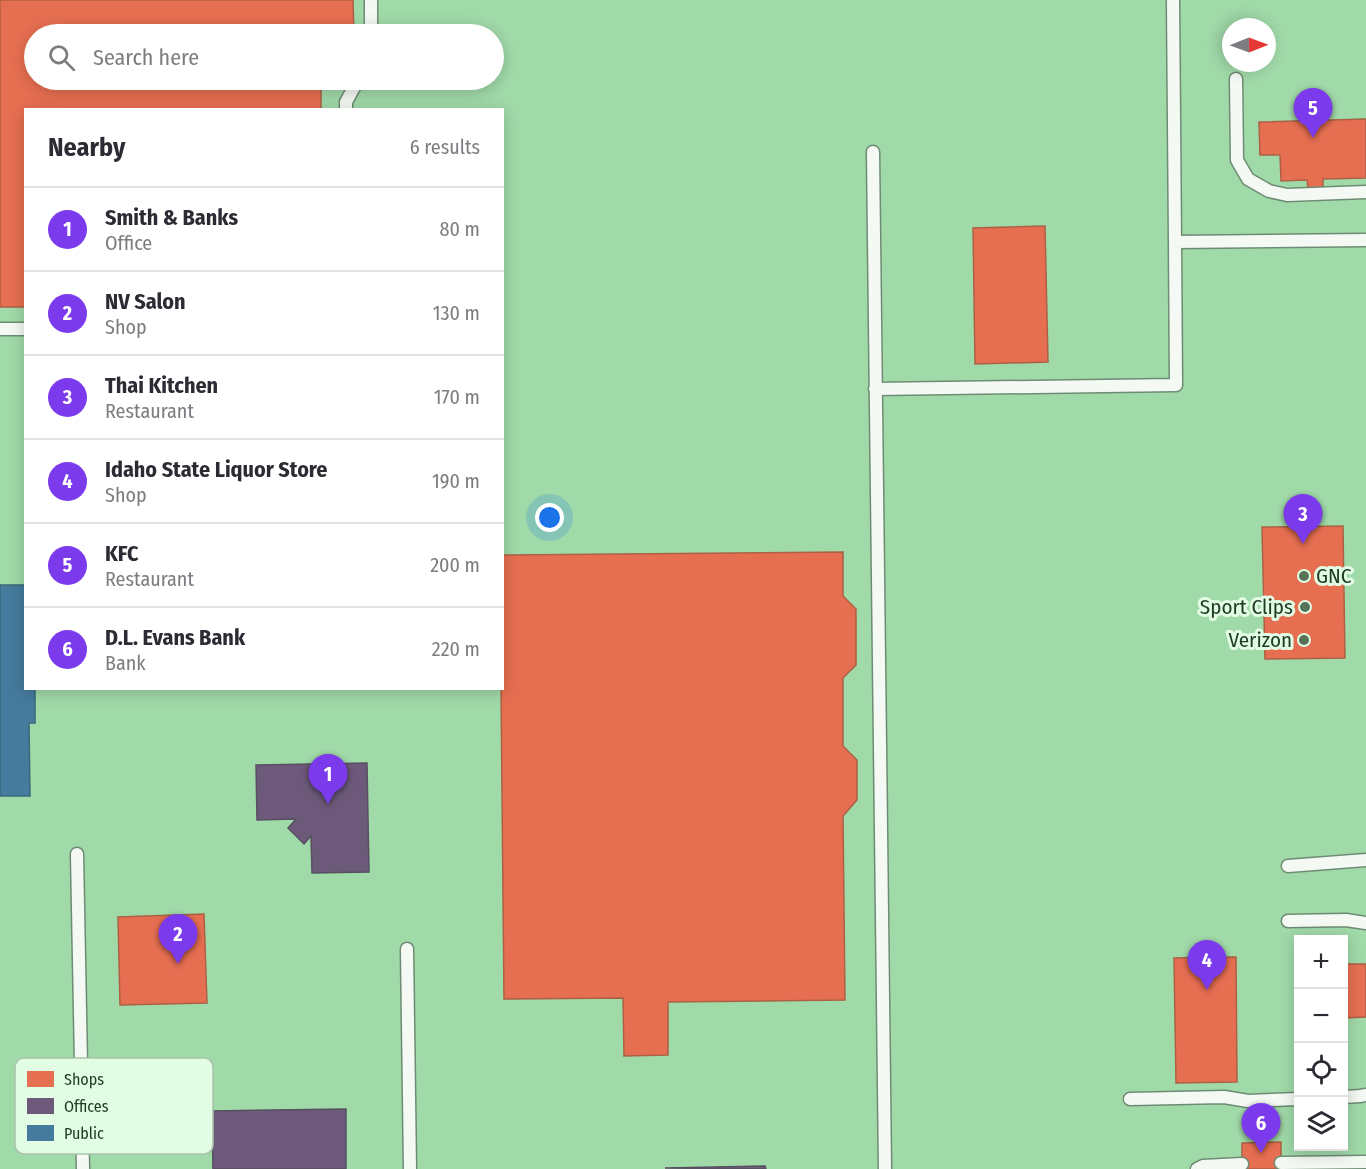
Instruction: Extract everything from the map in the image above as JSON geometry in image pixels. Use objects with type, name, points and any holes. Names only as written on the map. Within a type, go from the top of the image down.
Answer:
[{"type":"lane","points":[[371,0],[372,24]]},
{"type":"lane","points":[[875,389],[1176,385],[1173,0]]},
{"type":"lane","points":[[1236,80],[1237,160],[1248,179],[1269,191],[1287,195],[1366,192]]},
{"type":"lane","points":[[346,108],[346,102],[353,90]]},
{"type":"lane","points":[[873,152],[885,1169]]},
{"type":"lane","points":[[1175,242],[1366,240]]},
{"type":"lane","points":[[0,329],[24,329]]},
{"type":"lane","points":[[77,854],[81,1058]]},
{"type":"lane","points":[[1288,866],[1366,860]]},
{"type":"lane","points":[[1288,921],[1346,920],[1366,923]]},
{"type":"lane","points":[[407,949],[410,1169]]},
{"type":"lane","points":[[1348,1097],[1366,1095]]},
{"type":"lane","points":[[1130,1099],[1224,1097],[1248,1101],[1294,1099]]},
{"type":"lane","points":[[83,1154],[83,1169]]},
{"type":"lane","points":[[1281,1163],[1366,1162]]},
{"type":"lane","points":[[1197,1169],[1203,1166],[1242,1164]]},
{"type":"shaded area","points":[[0,0],[1366,0],[1366,1169],[0,1169]]},
{"type":"building: Shops","points":[[0,0],[353,0],[354,24],[24,24],[24,90],[321,90],[321,108],[24,108],[24,307],[0,307]]},
{"type":"building: Shops","points":[[1366,119],[1366,178],[1323,179],[1323,188],[1308,188],[1307,180],[1281,181],[1280,155],[1260,155],[1259,122]]},
{"type":"building: Shops","points":[[1045,226],[1048,362],[975,364],[973,228]]},
{"type":"building: Shops","points":[[1343,526],[1345,658],[1265,659],[1262,527]]},
{"type":"building: Shops","points":[[843,552],[843,596],[856,609],[856,665],[843,678],[843,746],[857,760],[857,800],[843,816],[845,1000],[668,1002],[668,1055],[624,1056],[623,998],[504,999],[501,690],[504,690],[504,555]]},
{"type":"building: Shops","points":[[204,914],[207,1003],[120,1005],[118,917]]},
{"type":"building: Shops","points":[[1236,957],[1237,1082],[1176,1083],[1174,958]]},
{"type":"building: Shops","points":[[1348,964],[1366,964],[1366,1017],[1348,1018]]},
{"type":"building: Shops","points":[[1281,1142],[1281,1169],[1242,1169],[1242,1143]]},
{"type":"building: Offices","points":[[367,763],[369,872],[312,873],[311,836],[304,844],[288,828],[296,819],[257,820],[256,765]]},
{"type":"building: Offices","points":[[346,1109],[346,1169],[213,1169],[213,1111]]},
{"type":"building: Offices","points":[[765,1166],[766,1169],[665,1168]]},
{"type":"building: Public","points":[[0,585],[24,585],[24,690],[35,690],[35,723],[29,723],[30,796],[0,796]]},
{"type":"place","name":"KFC","points":[[1313,138]]},
{"type":"place","name":"Thai Kitchen","points":[[1303,544]]},
{"type":"place","name":"GNC","points":[[1304,576]]},
{"type":"place","name":"Sport Clips","points":[[1305,607]]},
{"type":"place","name":"Verizon","points":[[1304,640]]},
{"type":"place","name":"Smith & Banks","points":[[328,804]]},
{"type":"place","name":"NV Salon","points":[[178,964]]},
{"type":"place","name":"Idaho State Liquor Store","points":[[1207,990]]},
{"type":"place","name":"D.L. Evans Bank","points":[[1261,1153]]}]
